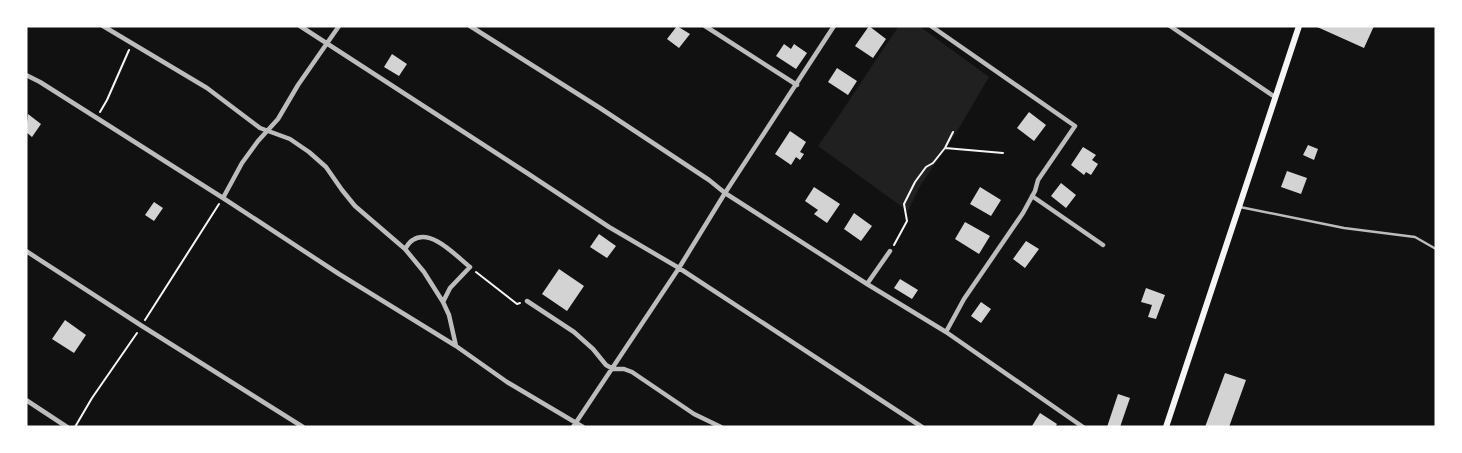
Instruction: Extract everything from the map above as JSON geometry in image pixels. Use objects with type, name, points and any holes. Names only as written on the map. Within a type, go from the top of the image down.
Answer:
[{"type":"main road","points":[[1166,427],[1299,26]]},
{"type":"street","points":[[103,26],[207,88],[260,128],[290,139],[326,167],[356,206],[405,248],[424,272],[449,315],[456,346]]},
{"type":"street","points":[[300,26],[609,227],[679,268],[922,427]]},
{"type":"street","points":[[223,198],[242,163],[258,141],[269,131],[338,26]]},
{"type":"street","points":[[470,26],[608,113],[709,180],[725,193],[946,332],[1083,427]]},
{"type":"street","points":[[705,26],[797,85]]},
{"type":"street","points":[[575,425],[679,268],[725,193],[834,26]]},
{"type":"street","points":[[931,26],[1075,126],[1038,180],[1023,213],[964,299],[946,332]]},
{"type":"street","points":[[1170,26],[1275,97]]},
{"type":"street","points":[[26,75],[456,346],[507,382],[575,425],[583,427]]},
{"type":"street","points":[[1032,196],[1103,245]]},
{"type":"street","points":[[405,248],[412,240],[422,236],[433,238],[470,267],[450,288],[443,302]]},
{"type":"street","points":[[26,250],[142,326],[303,427]]},
{"type":"street","points":[[867,284],[890,251]]},
{"type":"street","points":[[527,301],[574,332],[593,349],[606,365],[613,369],[624,368],[632,372],[694,414],[721,427]]},
{"type":"street","points":[[26,400],[67,427]]},
{"type":"lane","points":[[1239,206],[1335,226],[1415,237],[1436,249]]},
{"type":"path","points":[[96,118],[107,100],[131,44]]},
{"type":"path","points":[[890,251],[907,221],[904,204],[915,182],[926,167],[933,163],[945,148],[953,132]]},
{"type":"path","points":[[945,148],[966,148],[980,152],[1003,153]]},
{"type":"path","points":[[75,427],[223,198]]},
{"type":"path","points":[[470,267],[517,304],[527,301]]},
{"type":"shaded area","points":[[899,26],[919,26],[989,77],[956,133],[920,186],[908,211],[818,146]]},
{"type":"building","points":[[677,26],[690,34],[679,48],[667,39]]},
{"type":"building","points":[[869,26],[886,39],[873,58],[855,46]]},
{"type":"building","points":[[1315,26],[1374,26],[1364,48]]},
{"type":"building","points":[[784,44],[791,49],[794,44],[807,53],[796,69],[776,56]]},
{"type":"building","points":[[392,54],[407,64],[399,76],[384,67]]},
{"type":"building","points":[[837,68],[857,81],[848,95],[828,82]]},
{"type":"building","points":[[1029,112],[1046,125],[1034,141],[1017,128]]},
{"type":"building","points":[[28,114],[41,124],[32,137],[26,132]]},
{"type":"building","points":[[790,131],[806,142],[800,152],[804,154],[800,160],[796,157],[791,165],[775,154]]},
{"type":"building","points":[[1308,145],[1318,149],[1314,160],[1303,155]]},
{"type":"building","points":[[1083,147],[1096,155],[1092,160],[1098,164],[1091,175],[1086,172],[1084,175],[1071,165]]},
{"type":"building","points":[[1287,171],[1307,178],[1301,194],[1281,187]]},
{"type":"building","points":[[1061,183],[1076,195],[1066,208],[1051,196]]},
{"type":"building","points":[[814,187],[840,204],[827,223],[814,214],[818,210],[805,201]]},
{"type":"building","points":[[980,187],[1001,200],[991,216],[970,204]]},
{"type":"building","points":[[154,202],[163,208],[154,221],[145,215]]},
{"type":"building","points":[[854,213],[872,226],[861,241],[844,229]]},
{"type":"building","points":[[965,222],[990,236],[979,254],[955,239]]},
{"type":"building","points":[[599,234],[616,246],[607,258],[590,247]]},
{"type":"building","points":[[1026,241],[1039,249],[1025,268],[1013,259]]},
{"type":"building","points":[[559,269],[584,286],[567,311],[542,294]]},
{"type":"building","points":[[900,279],[918,290],[912,299],[894,288]]},
{"type":"building","points":[[1146,288],[1165,295],[1156,319],[1148,317],[1152,305],[1141,302]]},
{"type":"building","points":[[981,302],[991,309],[981,323],[971,316]]},
{"type":"building","points":[[65,320],[86,335],[74,353],[52,339]]},
{"type":"building","points":[[1225,373],[1246,380],[1229,427],[1205,427]]},
{"type":"building","points":[[1118,394],[1130,398],[1120,427],[1107,427]]},
{"type":"building","points":[[1040,413],[1057,424],[1055,427],[1032,426]]}]
